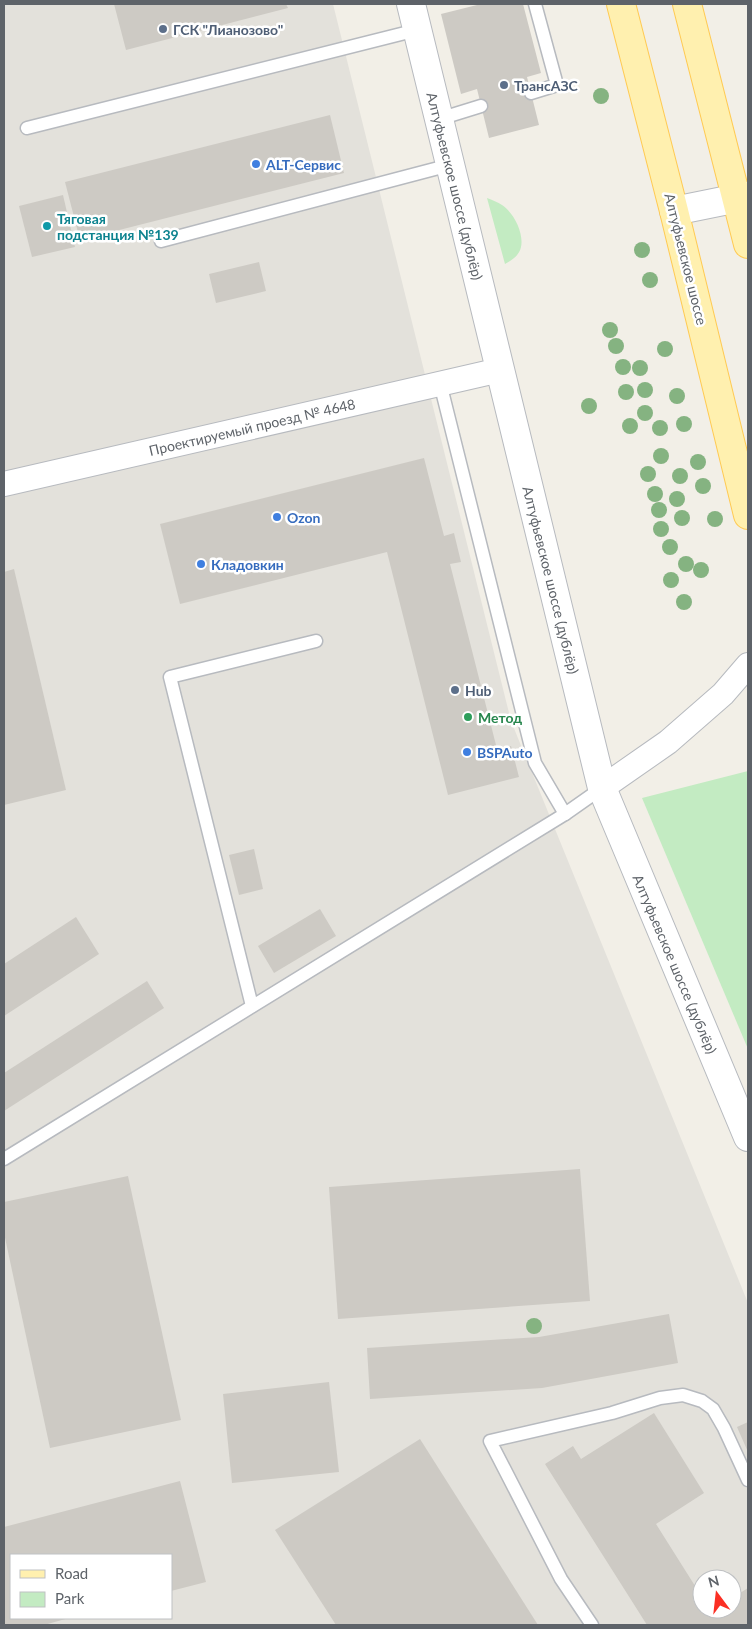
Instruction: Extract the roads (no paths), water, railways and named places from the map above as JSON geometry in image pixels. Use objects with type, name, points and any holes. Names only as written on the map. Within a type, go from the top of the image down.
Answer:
[{"type":"main road","name":"Алтуфьевское шоссе","points":[[622,4],[748,515]]},
{"type":"main road","points":[[686,4],[743,197],[748,244]]},
{"type":"street","name":"Алтуфьевское шоссе (дублёр)","points":[[413,12],[602,788],[748,1137]]},
{"type":"street","points":[[674,211],[743,197]]},
{"type":"street","name":"Проектируемый проезд № 4648","points":[[4,484],[500,370]]},
{"type":"street","points":[[602,788],[668,742],[723,694],[748,665]]},
{"type":"lane","points":[[531,93],[557,85],[535,4]]},
{"type":"lane","points":[[27,128],[413,12]]},
{"type":"lane","points":[[439,119],[481,106]]},
{"type":"lane","points":[[161,241],[450,165]]},
{"type":"lane","points":[[440,384],[535,762],[565,814]]},
{"type":"lane","points":[[252,1006],[170,677],[316,641]]},
{"type":"lane","points":[[4,1159],[565,814],[602,788]]},
{"type":"lane","points":[[592,1625],[561,1579],[490,1440],[612,1413],[660,1398],[683,1395],[702,1401],[713,1408],[748,1480]]},
{"type":"place","name":"ГСК \"Лианозово\"","points":[[163,29]]},
{"type":"place","name":"ТрансАЗС","points":[[504,85]]},
{"type":"place","name":"ALT-Сервис","points":[[256,164]]},
{"type":"place","name":"Тяговая подстанция №139","points":[[47,226]]},
{"type":"place","name":"Ozon","points":[[277,517]]},
{"type":"place","name":"Кладовкин","points":[[201,564]]},
{"type":"place","name":"Hub","points":[[455,690]]},
{"type":"place","name":"Метод","points":[[468,717]]},
{"type":"place","name":"BSPAuto","points":[[467,752]]}]
